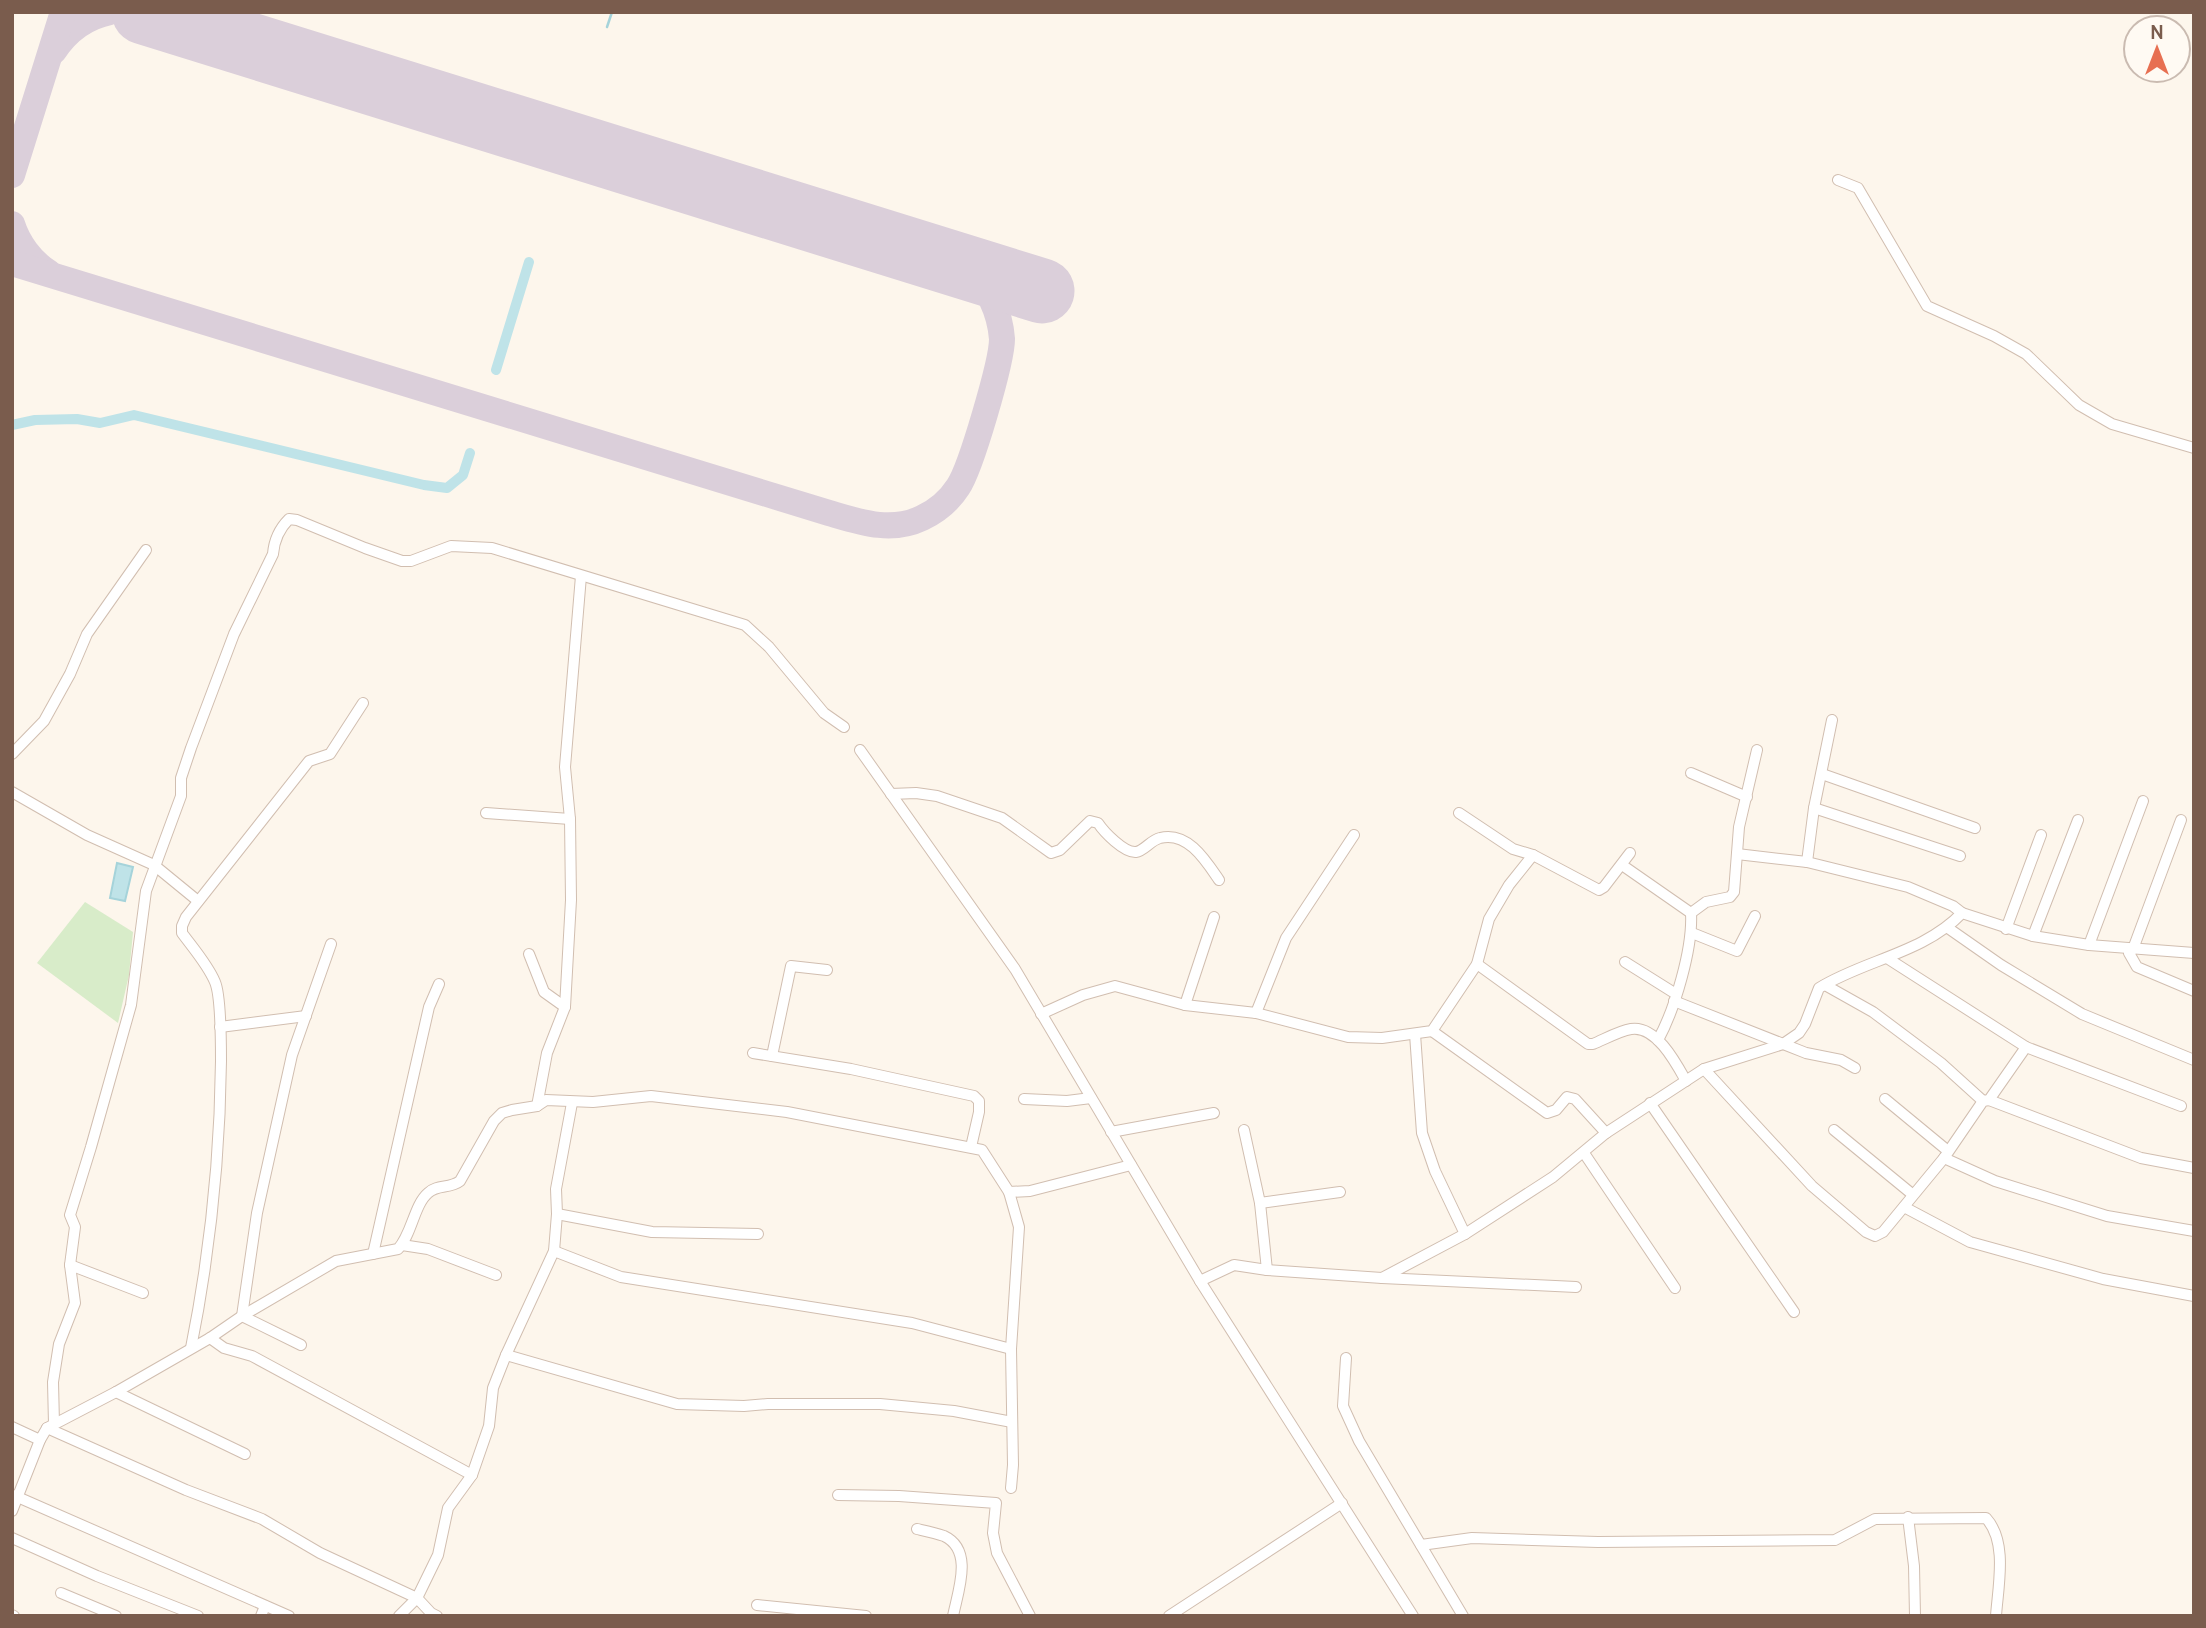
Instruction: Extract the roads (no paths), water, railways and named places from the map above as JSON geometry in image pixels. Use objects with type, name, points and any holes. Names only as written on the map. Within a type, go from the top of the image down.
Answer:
[{"type":"street","points":[[1838,180],[1858,188],[1927,306],[1994,336],[2026,354],[2079,405],[2112,424],[2194,448]]},
{"type":"street","points":[[50,1426],[59,1344],[75,1303],[70,1265],[75,1227],[70,1215],[131,1004],[146,891],[181,796],[181,778],[191,748],[234,634],[273,554],[274,543],[289,519],[402,561],[411,562],[433,552],[464,545],[492,548],[744,625],[769,647],[824,713],[844,727]]},
{"type":"street","points":[[12,754],[44,721],[70,674],[87,634],[146,550]]},
{"type":"street","points":[[537,1106],[547,1053],[565,1007],[571,900],[570,819],[565,767],[581,576]]},
{"type":"street","points":[[191,1348],[205,1279],[214,1205],[220,1120],[220,1027],[216,982],[182,933],[182,926],[198,901],[309,761],[330,754],[363,702]]},
{"type":"street","points":[[1807,862],[1814,808],[1832,720]]},
{"type":"street","points":[[860,750],[1015,969],[1200,1281],[1413,1616]]},
{"type":"street","points":[[1691,913],[1706,902],[1730,897],[1734,892],[1740,827],[1756,750]]},
{"type":"street","points":[[1691,773],[1746,797]]},
{"type":"street","points":[[1822,774],[1975,828]]},
{"type":"street","points":[[12,792],[78,831],[154,866],[198,901]]},
{"type":"street","points":[[891,794],[937,796],[1002,818],[1051,853],[1060,850],[1090,821],[1098,822],[1105,834],[1132,852],[1139,852],[1160,838],[1173,839],[1195,846],[1219,880]]},
{"type":"street","points":[[2089,945],[2144,801]]},
{"type":"street","points":[[1814,808],[1960,856]]},
{"type":"street","points":[[486,813],[570,819]]},
{"type":"street","points":[[1459,813],[1513,849],[1533,855],[1599,890],[1630,853]]},
{"type":"street","points":[[2033,936],[2078,820]]},
{"type":"street","points":[[2181,820],[2133,949],[2129,953],[2137,967],[2194,991]]},
{"type":"street","points":[[1255,1013],[1286,938],[1354,835]]},
{"type":"street","points":[[2006,929],[2041,835]]},
{"type":"street","points":[[1737,854],[1807,862],[1908,887],[1953,906],[1962,913],[2033,936],[2089,945],[2194,953]]},
{"type":"street","points":[[1432,1031],[1476,964],[1489,919],[1509,885],[1533,855]]},
{"type":"street","points":[[1622,864],[1691,913]]},
{"type":"street","points":[[1658,1040],[1670,1019],[1692,933],[1691,913]]},
{"type":"street","points":[[1382,1278],[1465,1234],[1553,1177],[1606,1133],[1704,1069],[1783,1044],[1799,1033],[1819,988],[1948,928],[1962,913]]},
{"type":"street","points":[[1692,933],[1737,951],[1755,916]]},
{"type":"street","points":[[1185,1005],[1214,917]]},
{"type":"street","points":[[1948,928],[2001,965],[2082,1014],[2194,1060]]},
{"type":"street","points":[[242,1315],[257,1213],[292,1055],[331,944]]},
{"type":"street","points":[[529,954],[544,992],[565,1007]]},
{"type":"street","points":[[1887,958],[2026,1047],[2181,1106]]},
{"type":"street","points":[[1625,962],[1674,998],[1806,1053],[1841,1060],[1854,1068]]},
{"type":"street","points":[[1476,964],[1588,1044],[1632,1029],[1645,1032],[1658,1040],[1674,1059],[1686,1081]]},
{"type":"street","points":[[772,1056],[791,966],[827,970]]},
{"type":"street","points":[[373,1254],[429,1007],[439,984]]},
{"type":"street","points":[[1825,985],[1873,1012],[1986,1101],[2141,1158],[2194,1168]]},
{"type":"street","points":[[1041,1014],[1083,995],[1115,986],[1185,1005],[1255,1013],[1348,1037],[1382,1038],[1432,1031],[1547,1113],[1556,1110],[1567,1097],[1575,1098],[1606,1133]]},
{"type":"street","points":[[220,1027],[306,1016]]},
{"type":"street","points":[[1415,1034],[1422,1133],[1435,1171],[1465,1234]]},
{"type":"street","points":[[1704,1069],[1812,1186],[1875,1236],[1883,1232],[1904,1207],[2026,1047]]},
{"type":"street","points":[[753,1053],[852,1069],[974,1096],[979,1101],[979,1112],[971,1147]]},
{"type":"street","points":[[12,1511],[15,1496],[40,1440],[50,1426],[210,1338],[242,1315],[336,1261],[393,1251],[402,1245],[428,1192],[452,1186],[460,1181],[494,1121],[502,1114],[537,1106],[546,1100],[572,1103],[651,1097],[787,1112],[982,1150],[1009,1192],[1019,1227],[1011,1349],[1011,1488]]},
{"type":"street","points":[[1024,1099],[1067,1101],[1091,1098]]},
{"type":"street","points":[[1885,1099],[1946,1154],[1995,1181],[2108,1216],[2194,1231]]},
{"type":"street","points":[[399,1616],[417,1598],[438,1555],[448,1508],[472,1475],[489,1426],[493,1388],[554,1251],[556,1189],[572,1103]]},
{"type":"street","points":[[1650,1103],[1794,1312]]},
{"type":"street","points":[[1111,1132],[1214,1113]]},
{"type":"street","points":[[1244,1130],[1260,1203],[1267,1270]]},
{"type":"street","points":[[1834,1130],[1912,1194]]},
{"type":"street","points":[[1584,1153],[1675,1288]]},
{"type":"street","points":[[1009,1192],[1030,1191],[1131,1165]]},
{"type":"street","points":[[1260,1203],[1340,1192]]},
{"type":"street","points":[[1904,1207],[1970,1242],[2103,1279],[2194,1296]]},
{"type":"street","points":[[557,1214],[652,1232],[758,1234]]},
{"type":"street","points":[[402,1245],[428,1249],[496,1275]]},
{"type":"street","points":[[554,1251],[621,1277],[912,1323],[1011,1349]]},
{"type":"street","points":[[70,1265],[143,1293]]},
{"type":"street","points":[[1200,1281],[1234,1265],[1382,1278],[1576,1287]]},
{"type":"street","points":[[242,1315],[301,1345]]},
{"type":"street","points":[[210,1338],[225,1348],[252,1356],[472,1475]]},
{"type":"street","points":[[506,1355],[677,1404],[880,1404],[954,1411],[1012,1422]]},
{"type":"street","points":[[1346,1358],[1343,1406],[1379,1478],[1463,1616]]},
{"type":"street","points":[[116,1392],[245,1454]]},
{"type":"street","points":[[50,1426],[186,1490],[262,1519],[320,1553],[417,1598],[437,1616]]},
{"type":"street","points":[[12,1427],[40,1440]]},
{"type":"street","points":[[838,1495],[996,1503],[993,1533],[997,1553],[1030,1616]]},
{"type":"street","points":[[15,1496],[263,1611],[289,1616]]},
{"type":"street","points":[[1169,1616],[1342,1503]]},
{"type":"street","points":[[1908,1517],[1914,1566],[1915,1616]]},
{"type":"street","points":[[1421,1545],[1472,1538],[1598,1542],[1835,1540],[1875,1519],[1986,1518],[1992,1524],[1999,1551],[1996,1616]]},
{"type":"street","points":[[917,1529],[945,1537],[958,1548],[963,1570],[953,1616]]},
{"type":"street","points":[[12,1538],[97,1576],[198,1616]]},
{"type":"street","points":[[61,1593],[116,1616]]},
{"type":"street","points":[[757,1605],[866,1616]]},
{"type":"water","points":[[117,863],[133,867],[125,901],[110,898]]},
{"type":"waterway","points":[[607,27],[612,12]]},
{"type":"waterway","points":[[496,370],[529,262]]},
{"type":"waterway","points":[[12,425],[35,420],[77,419],[100,423],[134,415],[424,485],[447,488],[463,475],[470,453]]}]
